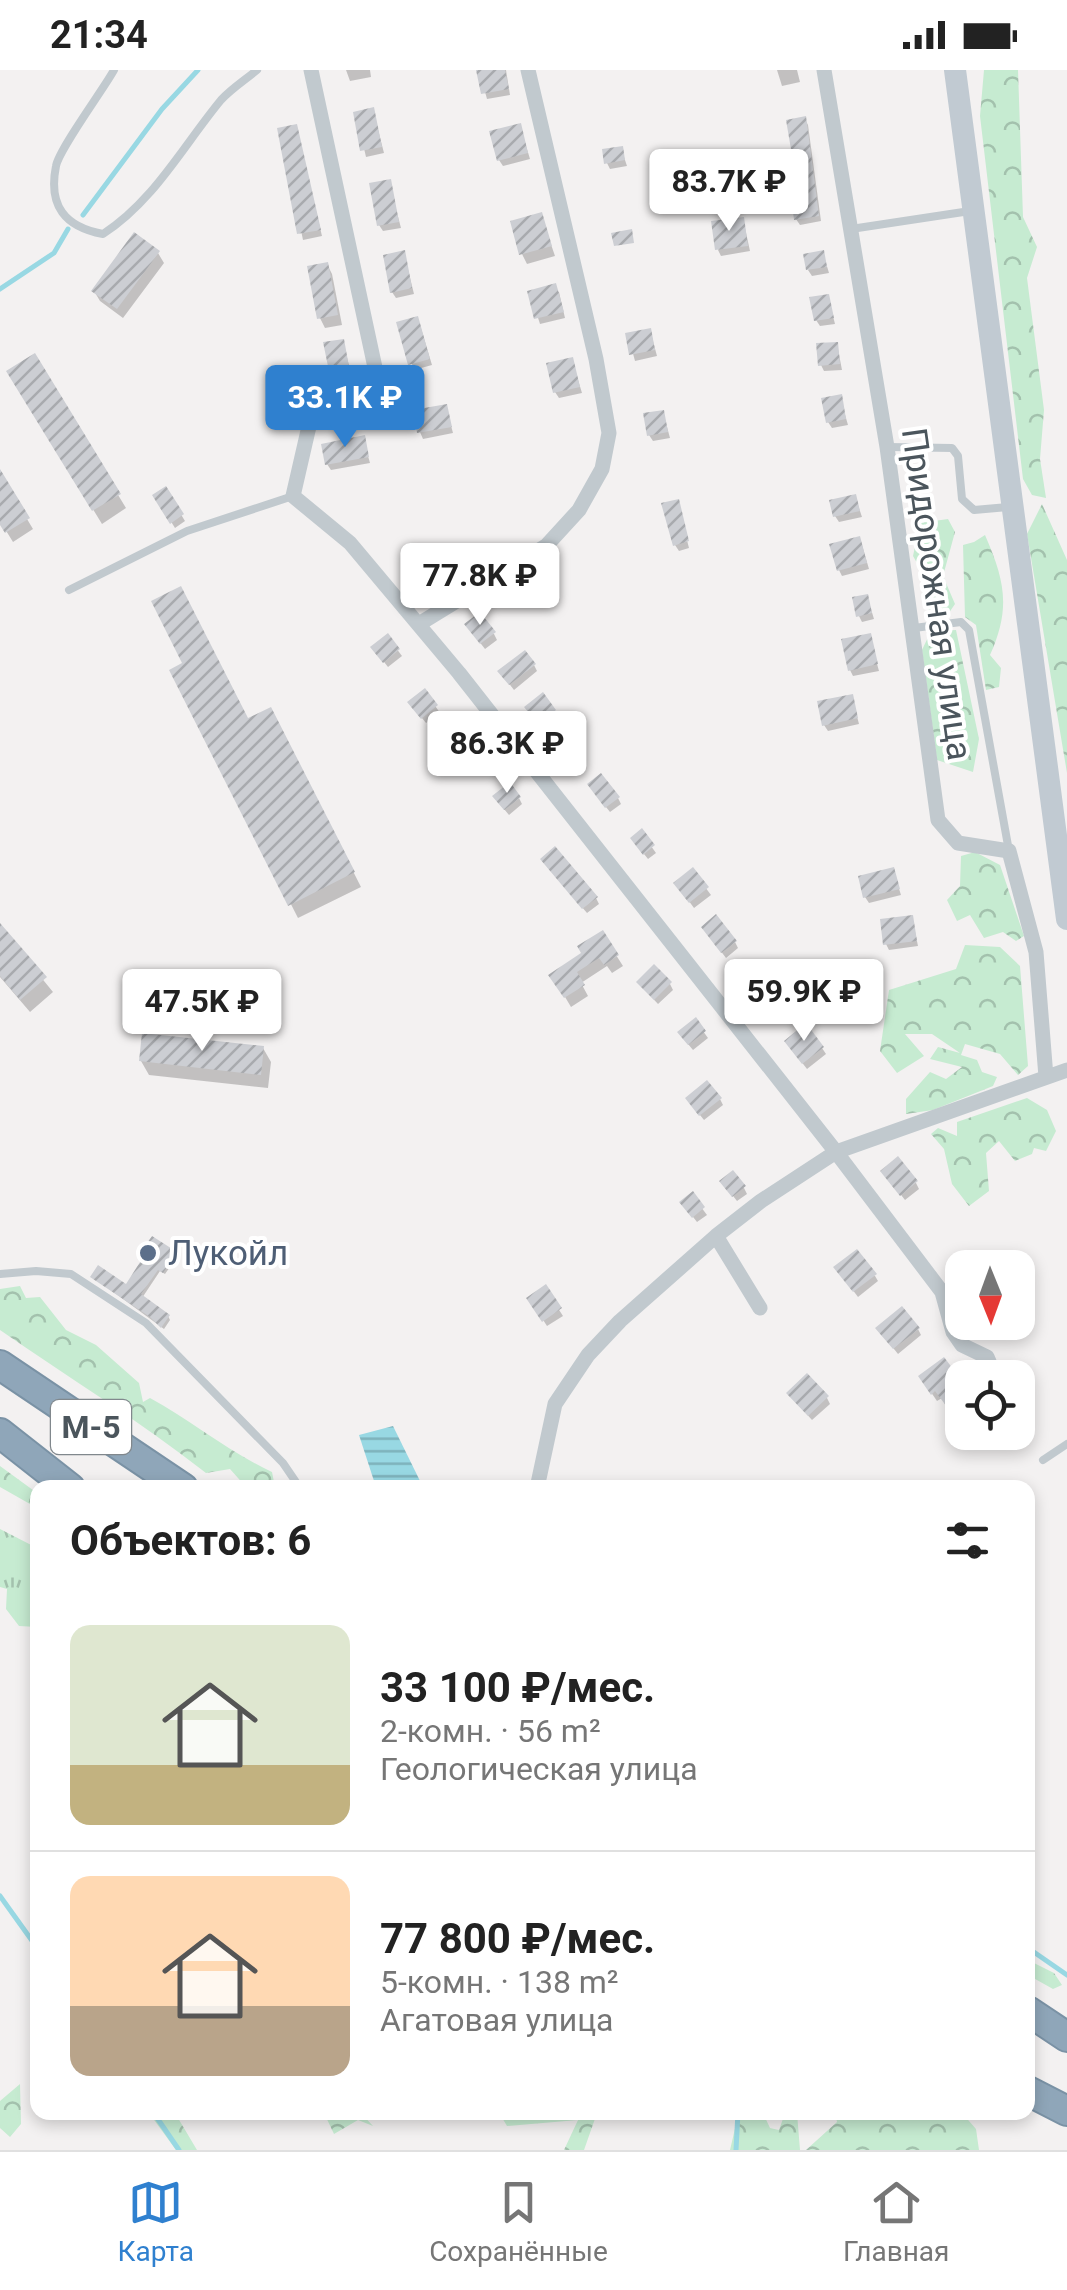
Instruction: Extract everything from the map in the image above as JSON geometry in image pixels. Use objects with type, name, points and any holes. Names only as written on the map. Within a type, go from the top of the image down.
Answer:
[{"type":"highway","name":"М-5","points":[[0,1365],[171,1480]]},
{"type":"highway","name":"М-5","points":[[0,1433],[60,1480]]},
{"type":"highway","points":[[1035,2016],[1067,2037]]},
{"type":"highway","points":[[1035,2095],[1067,2112]]},
{"type":"main road","points":[[954,70],[1067,920]]},
{"type":"street","points":[[311,70],[382,400],[310,422],[293,496],[350,543],[420,624],[942,1292],[953,1332],[962,1345],[989,1360]]},
{"type":"street","points":[[420,624],[546,546],[580,510],[602,469],[609,433],[596,359],[528,70]]},
{"type":"street","name":"Придорожная улица","points":[[824,70],[887,447],[938,820],[958,843],[1009,851]]},
{"type":"street","points":[[1009,851],[1036,952],[1046,1077]]},
{"type":"street","points":[[539,1480],[554,1404],[588,1355],[620,1321],[716,1236],[836,1152],[1067,1070]]},
{"type":"street","points":[[716,1236],[760,1308]]},
{"type":"lane","points":[[114,70],[56,164],[56,202],[66,219],[80,230],[103,234],[124,221],[184,152],[223,98],[257,70]]},
{"type":"lane","points":[[852,229],[975,210]]},
{"type":"lane","points":[[887,447],[952,448],[958,456],[962,499],[974,510],[1012,506]]},
{"type":"lane","points":[[69,590],[186,530],[293,496]]},
{"type":"lane","points":[[914,628],[961,622],[969,630],[1009,851]]},
{"type":"lane","points":[[0,1274],[70,1274],[146,1324],[283,1462],[295,1480]]},
{"type":"lane","points":[[1044,1460],[1067,1444]]},
{"type":"green space","points":[[984,70],[1018,70],[1023,217],[1037,247],[1027,278],[1044,410],[1040,459],[1046,498],[1032,495],[1023,479],[980,116]]},
{"type":"green space","points":[[1042,504],[1067,560],[1067,773],[1027,534]]},
{"type":"green space","points":[[948,519],[955,532],[943,576],[955,604],[942,623],[929,615],[928,582],[913,556],[920,523]]},
{"type":"green space","points":[[985,535],[1003,595],[1001,623],[990,655],[1001,668],[999,687],[986,690],[976,625],[965,617],[963,545]]},
{"type":"green space","points":[[956,630],[979,739],[973,772],[937,760],[922,650],[931,631]]},
{"type":"green space","points":[[975,852],[1000,865],[1024,936],[1016,941],[1003,932],[984,938],[970,915],[957,921],[947,900],[960,886],[961,856]]},
{"type":"green space","points":[[965,945],[1000,947],[1020,966],[1028,1066],[1018,1075],[1000,1054],[965,1044],[961,1055],[977,1060],[982,1072],[997,1077],[993,1086],[933,1110],[906,1114],[906,1099],[930,1072],[946,1079],[962,1067],[930,1059],[938,1047],[960,1053],[932,1034],[905,1034],[924,1056],[897,1073],[880,1051],[889,990],[956,969]]},
{"type":"green space","points":[[1027,1098],[1047,1110],[1056,1131],[1046,1151],[1034,1148],[1032,1154],[1015,1161],[999,1141],[986,1153],[989,1191],[969,1206],[952,1184],[944,1149],[931,1134],[938,1128],[957,1136],[957,1122]]},
{"type":"green space","points":[[20,1286],[26,1298],[40,1297],[66,1330],[96,1345],[139,1383],[143,1402],[150,1398],[181,1416],[272,1472],[274,1480],[240,1480],[230,1469],[206,1473],[0,1330],[0,1289]]},
{"type":"green space","points":[[0,1466],[30,1488],[30,1504],[0,1487]]},
{"type":"green space","points":[[0,1529],[30,1544],[30,1627],[19,1626],[6,1609],[7,1589],[0,1587]]},
{"type":"green space","points":[[1035,1964],[1054,1973],[1062,1985],[1053,1989],[1035,1979]]},
{"type":"green space","points":[[20,2084],[21,2124],[10,2137],[0,2128],[0,2101]]},
{"type":"green space","points":[[154,2120],[179,2120],[197,2150],[176,2150]]},
{"type":"green space","points":[[327,2120],[358,2120],[334,2134]]},
{"type":"green space","points":[[503,2120],[578,2120],[507,2126]]},
{"type":"green space","points":[[578,2120],[595,2120],[584,2150],[564,2150]]},
{"type":"green space","points":[[737,2120],[766,2120],[770,2128],[779,2130],[783,2120],[798,2120],[800,2150],[730,2150]]},
{"type":"green space","points":[[968,2120],[976,2129],[979,2150],[806,2150],[837,2122]]},
{"type":"water","points":[[393,1426],[420,1480],[374,1480],[359,1435]]},
{"type":"building","points":[[476,70],[505,70],[509,89],[481,94]]},
{"type":"building","points":[[374,107],[382,147],[360,151],[353,112]]},
{"type":"building","points":[[806,116],[819,216],[794,220],[787,162],[793,161],[786,120]]},
{"type":"building","points":[[521,123],[528,153],[497,161],[489,131]]},
{"type":"building","points":[[297,124],[321,230],[297,234],[277,128]]},
{"type":"building","points":[[623,146],[625,160],[604,164],[602,149]]},
{"type":"building","points":[[391,179],[399,222],[377,226],[369,183]]},
{"type":"building","points":[[542,212],[552,246],[519,255],[510,221]]},
{"type":"building","points":[[744,217],[748,246],[715,250],[711,221]]},
{"type":"building","points":[[632,229],[634,243],[614,246],[611,233]]},
{"type":"building","points":[[134,232],[160,251],[117,309],[91,291]]},
{"type":"building","points":[[405,250],[412,288],[390,293],[383,255]]},
{"type":"building","points":[[824,250],[827,267],[806,270],[803,254]]},
{"type":"building","points":[[328,262],[338,315],[317,319],[307,266]]},
{"type":"building","points":[[556,283],[564,312],[534,319],[527,291]]},
{"type":"building","points":[[829,294],[834,318],[814,321],[809,297]]},
{"type":"building","points":[[418,316],[430,359],[408,365],[396,322]]},
{"type":"building","points":[[651,328],[655,350],[629,355],[625,333]]},
{"type":"building","points":[[344,339],[350,372],[330,376],[323,342]]},
{"type":"building","points":[[838,342],[840,364],[818,366],[816,343]]},
{"type":"building","points":[[35,353],[121,494],[92,511],[6,371]]},
{"type":"building","points":[[573,357],[580,387],[553,393],[546,363]]},
{"type":"building","points":[[842,394],[846,419],[826,423],[821,398]]},
{"type":"building","points":[[447,404],[452,427],[417,433],[413,410]]},
{"type":"building","points":[[664,410],[668,432],[647,436],[643,413]]},
{"type":"building","points":[[365,435],[369,457],[325,465],[321,444]]},
{"type":"building","points":[[0,469],[30,518],[5,533],[0,525]]},
{"type":"building","points":[[166,486],[184,514],[170,524],[152,495]]},
{"type":"building","points":[[856,494],[860,511],[833,517],[829,500]]},
{"type":"building","points":[[679,499],[689,541],[673,546],[661,503]]},
{"type":"building","points":[[860,536],[867,563],[837,571],[829,544]]},
{"type":"building","points":[[181,586],[248,718],[271,707],[355,872],[288,906],[169,670],[182,663],[151,601]]},
{"type":"building","points":[[868,594],[872,613],[856,617],[852,597]]},
{"type":"building","points":[[480,612],[496,632],[480,644],[464,624]]},
{"type":"building","points":[[388,633],[400,649],[383,663],[370,647]]},
{"type":"building","points":[[871,633],[878,664],[848,671],[841,639]]},
{"type":"building","points":[[525,650],[536,664],[509,685],[497,671]]},
{"type":"building","points":[[425,688],[438,705],[421,719],[407,702]]},
{"type":"building","points":[[543,692],[556,710],[538,724],[524,707]]},
{"type":"building","points":[[853,694],[858,718],[822,726],[817,701]]},
{"type":"building","points":[[464,728],[474,741],[462,751],[451,738]]},
{"type":"building","points":[[573,734],[585,750],[569,762],[556,746]]},
{"type":"building","points":[[601,773],[620,797],[605,808],[587,784]]},
{"type":"building","points":[[510,782],[521,797],[504,810],[492,796]]},
{"type":"building","points":[[642,828],[655,845],[643,855],[630,838]]},
{"type":"building","points":[[555,846],[598,897],[582,909],[540,859]]},
{"type":"building","points":[[693,867],[709,887],[689,903],[673,883]]},
{"type":"building","points":[[894,867],[900,889],[863,898],[858,876]]},
{"type":"building","points":[[716,914],[737,941],[721,953],[701,927]]},
{"type":"building","points":[[913,915],[917,941],[883,945],[880,919]]},
{"type":"building","points":[[0,923],[47,977],[20,1000],[0,976]]},
{"type":"building","points":[[603,930],[619,955],[604,965],[599,958],[577,972],[585,985],[564,998],[548,975],[581,953],[577,946]]},
{"type":"building","points":[[654,964],[672,982],[654,1000],[636,982]]},
{"type":"building","points":[[758,971],[771,987],[755,1000],[742,983]]},
{"type":"building","points":[[696,1017],[706,1031],[688,1045],[677,1032]]},
{"type":"building","points":[[806,1023],[824,1047],[802,1064],[784,1041]]},
{"type":"building","points":[[142,1033],[264,1046],[261,1075],[139,1061]]},
{"type":"building","points":[[707,1080],[722,1098],[699,1116],[685,1098]]},
{"type":"building","points":[[898,1156],[918,1181],[900,1196],[880,1171]]},
{"type":"building","points":[[733,1170],[746,1186],[732,1197],[719,1181]]},
{"type":"building","points":[[693,1191],[705,1207],[692,1218],[679,1202]]},
{"type":"building","points":[[152,1236],[177,1252],[163,1273],[158,1270],[141,1294],[170,1315],[161,1328],[90,1277],[98,1265],[126,1284]]},
{"type":"building","points":[[857,1249],[877,1274],[853,1292],[833,1267]]},
{"type":"building","points":[[546,1284],[562,1308],[542,1322],[526,1298]]},
{"type":"building","points":[[902,1306],[920,1328],[893,1349],[875,1328]]},
{"type":"building","points":[[944,1357],[945,1404],[935,1391],[931,1395],[918,1376]]},
{"type":"building","points":[[807,1373],[829,1396],[808,1416],[786,1393]]},
{"type":"waterway","points":[[83,215],[162,109],[198,70]]},
{"type":"waterway","points":[[0,289],[54,253],[68,229]]},
{"type":"waterway","points":[[0,1896],[30,1938]]},
{"type":"waterway","points":[[1035,1953],[1067,1975]]},
{"type":"waterway","points":[[158,2120],[179,2150]]},
{"type":"waterway","points":[[736,2150],[738,2120]]},
{"type":"place","name":"Лукойл","points":[[148,1253]]}]
